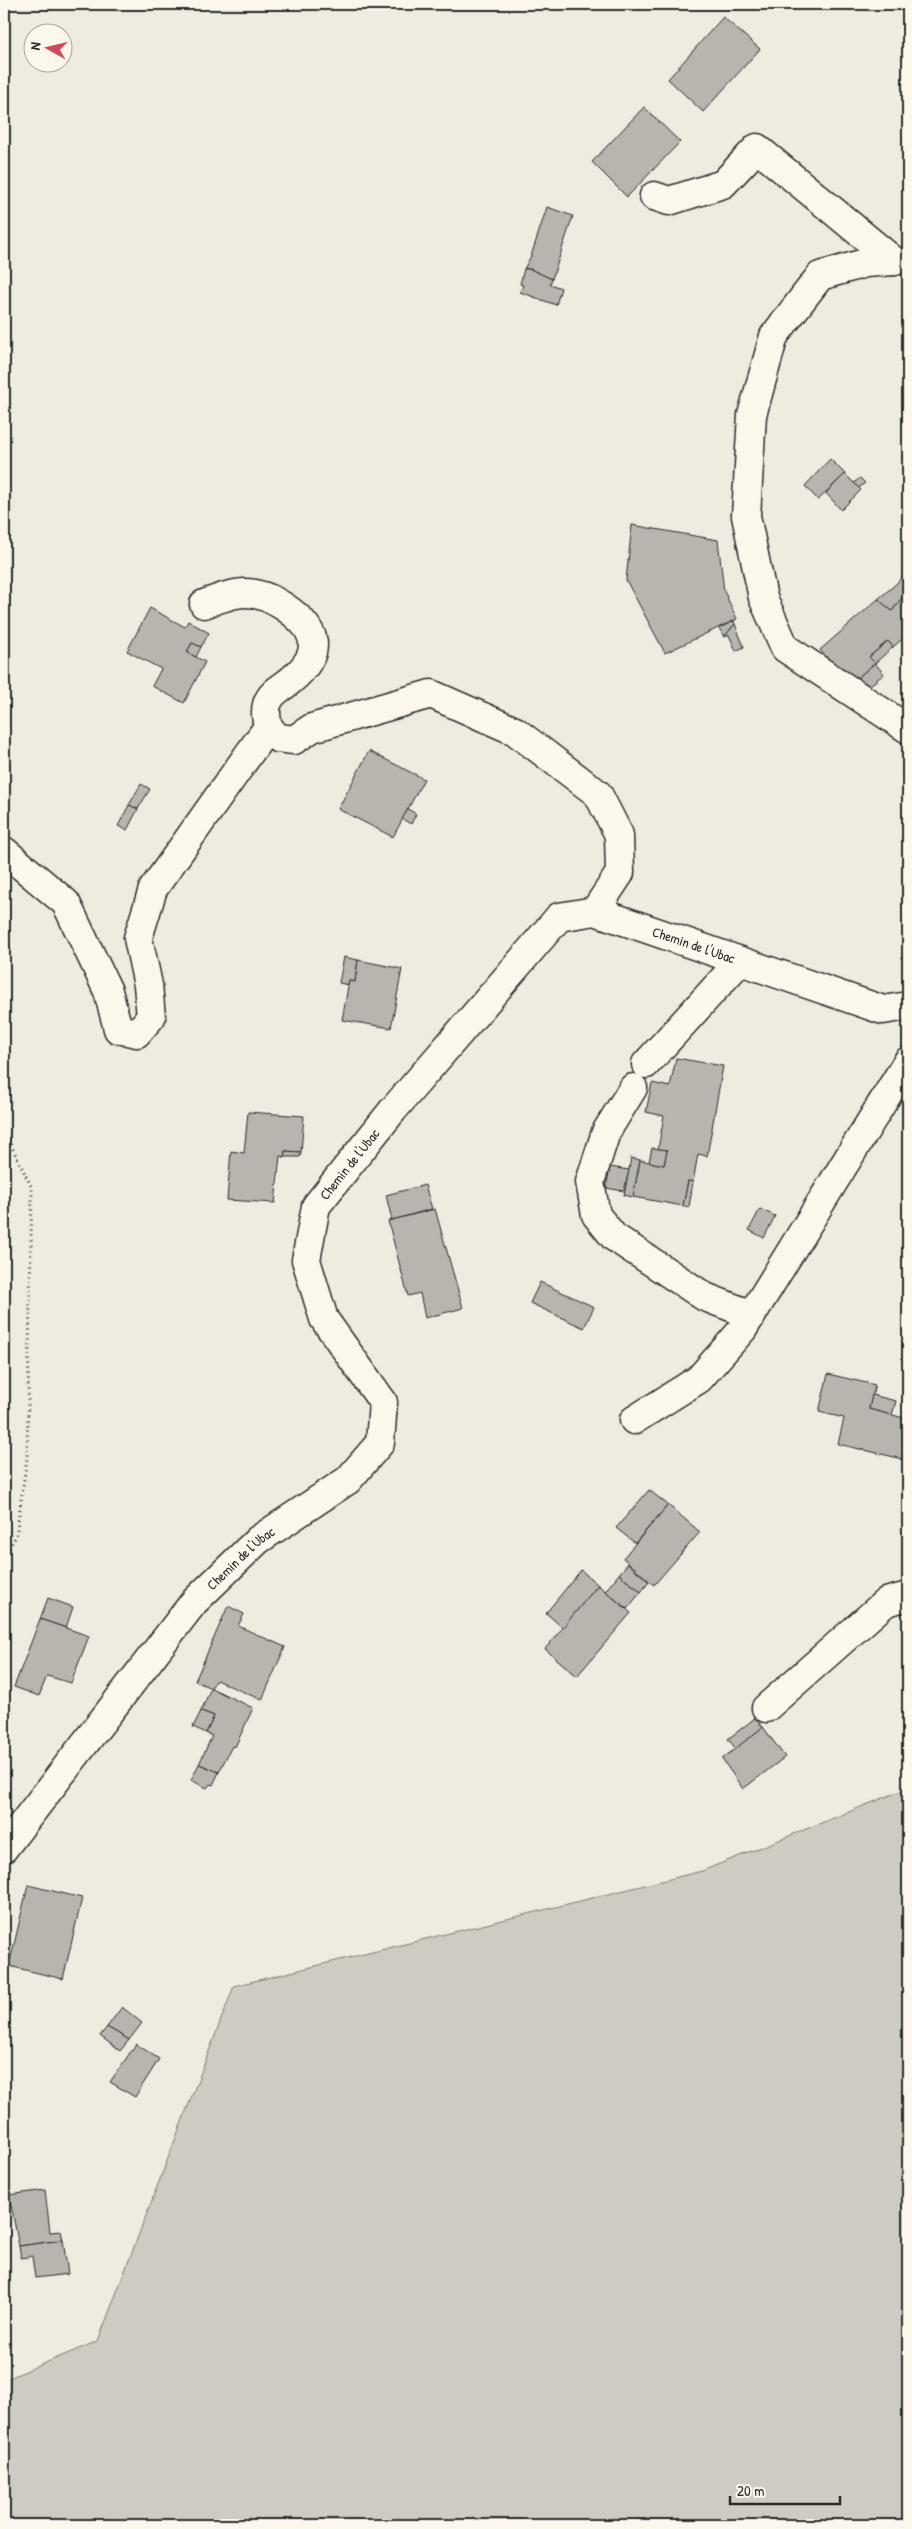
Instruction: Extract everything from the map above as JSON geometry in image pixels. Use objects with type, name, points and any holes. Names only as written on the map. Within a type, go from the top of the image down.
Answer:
[{"type":"street","points":[[654,196],[669,201],[723,184],[757,148],[894,261],[865,263],[820,276],[774,336],[752,415],[746,516],[763,598],[785,648],[908,729]]},
{"type":"street","points":[[204,604],[237,592],[268,597],[306,623],[314,642],[309,662],[270,696],[265,711],[268,727],[278,738],[294,740],[312,728],[431,694],[515,731],[598,794],[619,835],[620,873],[595,911]]},
{"type":"street","points":[[4,851],[66,903],[108,991],[118,1029],[137,1033],[151,1017],[148,985],[138,938],[153,889],[268,727]]},
{"type":"street","name":"Chemin de l'Ubac","points":[[4,1848],[194,1602],[258,1540],[348,1480],[380,1443],[383,1402],[324,1319],[306,1260],[316,1206],[393,1110],[560,917],[595,911],[883,1010],[908,1006]]},
{"type":"street","points":[[646,1064],[740,961]]},
{"type":"street","points":[[634,1420],[699,1379],[744,1329],[908,1061]]},
{"type":"street","points":[[633,1088],[606,1132],[590,1182],[596,1215],[614,1237],[705,1297],[752,1315]]},
{"type":"street","points":[[766,1708],[886,1602],[908,1596]]},
{"type":"path","points":[[4,1131],[32,1188],[27,1458],[16,1536],[4,1556]]},
{"type":"shaded area","points":[[908,1788],[908,2525],[4,2525],[4,2380],[98,2341],[234,1986],[702,1871]]},
{"type":"building","points":[[723,17],[760,49],[703,112],[668,79]]},
{"type":"building","points":[[644,107],[680,142],[627,197],[592,162]]},
{"type":"building","points":[[547,207],[573,216],[552,279],[530,269],[524,269],[531,256]]},
{"type":"building","points":[[524,269],[530,269],[552,279],[550,284],[561,288],[556,305],[520,292],[523,285],[520,284]]},
{"type":"building","points":[[830,459],[845,474],[818,500],[805,486]]},
{"type":"building","points":[[845,474],[861,490],[841,510],[826,493]]},
{"type":"building","points":[[860,478],[865,483],[859,488],[854,483]]},
{"type":"building","points":[[632,525],[718,540],[724,591],[737,619],[665,653],[626,580]]},
{"type":"building","points":[[908,569],[908,590],[892,611],[878,599],[897,583]]},
{"type":"building","points":[[908,590],[908,634],[893,647],[888,641],[869,657],[875,663],[850,684],[820,650],[878,599],[892,611]]},
{"type":"building","points":[[150,608],[185,627],[188,621],[209,633],[201,647],[192,643],[187,652],[205,662],[184,703],[152,686],[161,669],[127,651]]},
{"type":"building","points":[[734,621],[735,624],[724,637],[719,628]]},
{"type":"building","points":[[735,624],[744,647],[736,651],[729,635],[724,637]]},
{"type":"building","points":[[888,641],[893,647],[875,663],[869,657]]},
{"type":"building","points":[[192,643],[201,647],[196,657],[187,652]]},
{"type":"building","points":[[875,663],[884,674],[859,694],[850,684]]},
{"type":"building","points":[[369,751],[424,779],[393,837],[338,809]]},
{"type":"building","points":[[141,784],[150,789],[138,809],[129,805]]},
{"type":"building","points":[[129,805],[138,809],[127,830],[118,826]]},
{"type":"building","points":[[408,809],[416,814],[411,824],[402,819]]},
{"type":"building","points":[[4,940],[11,949],[4,955]]},
{"type":"building","points":[[344,957],[358,960],[355,982],[349,981],[349,985],[339,983]]},
{"type":"building","points":[[358,960],[402,969],[391,1028],[342,1020],[349,981],[355,982]]},
{"type":"building","points":[[676,1058],[723,1066],[707,1156],[698,1154],[693,1182],[688,1181],[683,1206],[633,1197],[640,1160],[664,1165],[667,1150],[658,1149],[664,1116],[646,1112],[652,1083],[670,1087]]},
{"type":"building","points":[[248,1112],[304,1116],[301,1152],[285,1151],[284,1157],[280,1156],[275,1203],[227,1200],[231,1151],[244,1153]]},
{"type":"building","points":[[652,1148],[667,1150],[664,1165],[649,1162]]},
{"type":"building","points":[[285,1151],[301,1152],[300,1157],[284,1157]]},
{"type":"building","points":[[631,1158],[640,1160],[633,1197],[624,1195]]},
{"type":"building","points":[[610,1167],[629,1170],[624,1191],[606,1188]]},
{"type":"building","points":[[688,1181],[693,1182],[689,1207],[683,1206]]},
{"type":"building","points":[[425,1185],[432,1209],[392,1220],[386,1195]]},
{"type":"building","points":[[435,1209],[463,1308],[425,1318],[420,1293],[408,1296],[388,1221]]},
{"type":"building","points":[[760,1209],[775,1216],[764,1238],[749,1230]]},
{"type":"building","points":[[540,1282],[594,1307],[584,1328],[530,1303]]},
{"type":"building","points":[[828,1374],[875,1385],[869,1409],[908,1419],[908,1433],[903,1459],[838,1444],[844,1418],[819,1412]]},
{"type":"building","points":[[872,1395],[896,1401],[892,1415],[869,1409]]},
{"type":"building","points":[[649,1490],[668,1505],[635,1543],[616,1528]]},
{"type":"building","points":[[668,1505],[700,1532],[654,1585],[623,1558]]},
{"type":"building","points":[[628,1563],[649,1582],[641,1592],[619,1574]]},
{"type":"building","points":[[581,1570],[598,1585],[563,1628],[546,1613]]},
{"type":"building","points":[[619,1574],[641,1592],[627,1609],[605,1591]]},
{"type":"building","points":[[598,1585],[631,1613],[577,1676],[545,1649]]},
{"type":"building","points":[[48,1598],[73,1607],[66,1628],[40,1619]]},
{"type":"building","points":[[228,1606],[244,1614],[238,1626],[285,1647],[262,1700],[216,1680],[211,1688],[195,1681]]},
{"type":"building","points":[[40,1619],[89,1636],[71,1683],[47,1676],[39,1696],[14,1687]]},
{"type":"building","points":[[211,1688],[253,1708],[235,1747],[232,1746],[219,1772],[199,1764],[212,1736],[206,1733],[214,1716],[201,1711]]},
{"type":"building","points":[[201,1711],[214,1716],[206,1733],[193,1727]]},
{"type":"building","points":[[755,1718],[763,1727],[736,1749],[728,1739]]},
{"type":"building","points":[[763,1727],[785,1757],[743,1789],[722,1759]]},
{"type":"building","points":[[199,1764],[219,1772],[213,1785],[210,1784],[207,1788],[191,1780]]},
{"type":"building","points":[[28,1885],[82,1898],[63,1979],[9,1966]]},
{"type":"building","points":[[122,2007],[142,2023],[129,2040],[107,2027]]},
{"type":"building","points":[[107,2027],[129,2040],[120,2051],[100,2036]]},
{"type":"building","points":[[136,2044],[159,2059],[135,2097],[110,2082]]},
{"type":"building","points":[[45,2190],[50,2232],[61,2231],[63,2240],[19,2246],[9,2195]]},
{"type":"building","points":[[63,2240],[68,2274],[35,2278],[32,2256],[21,2258],[19,2246]]}]
